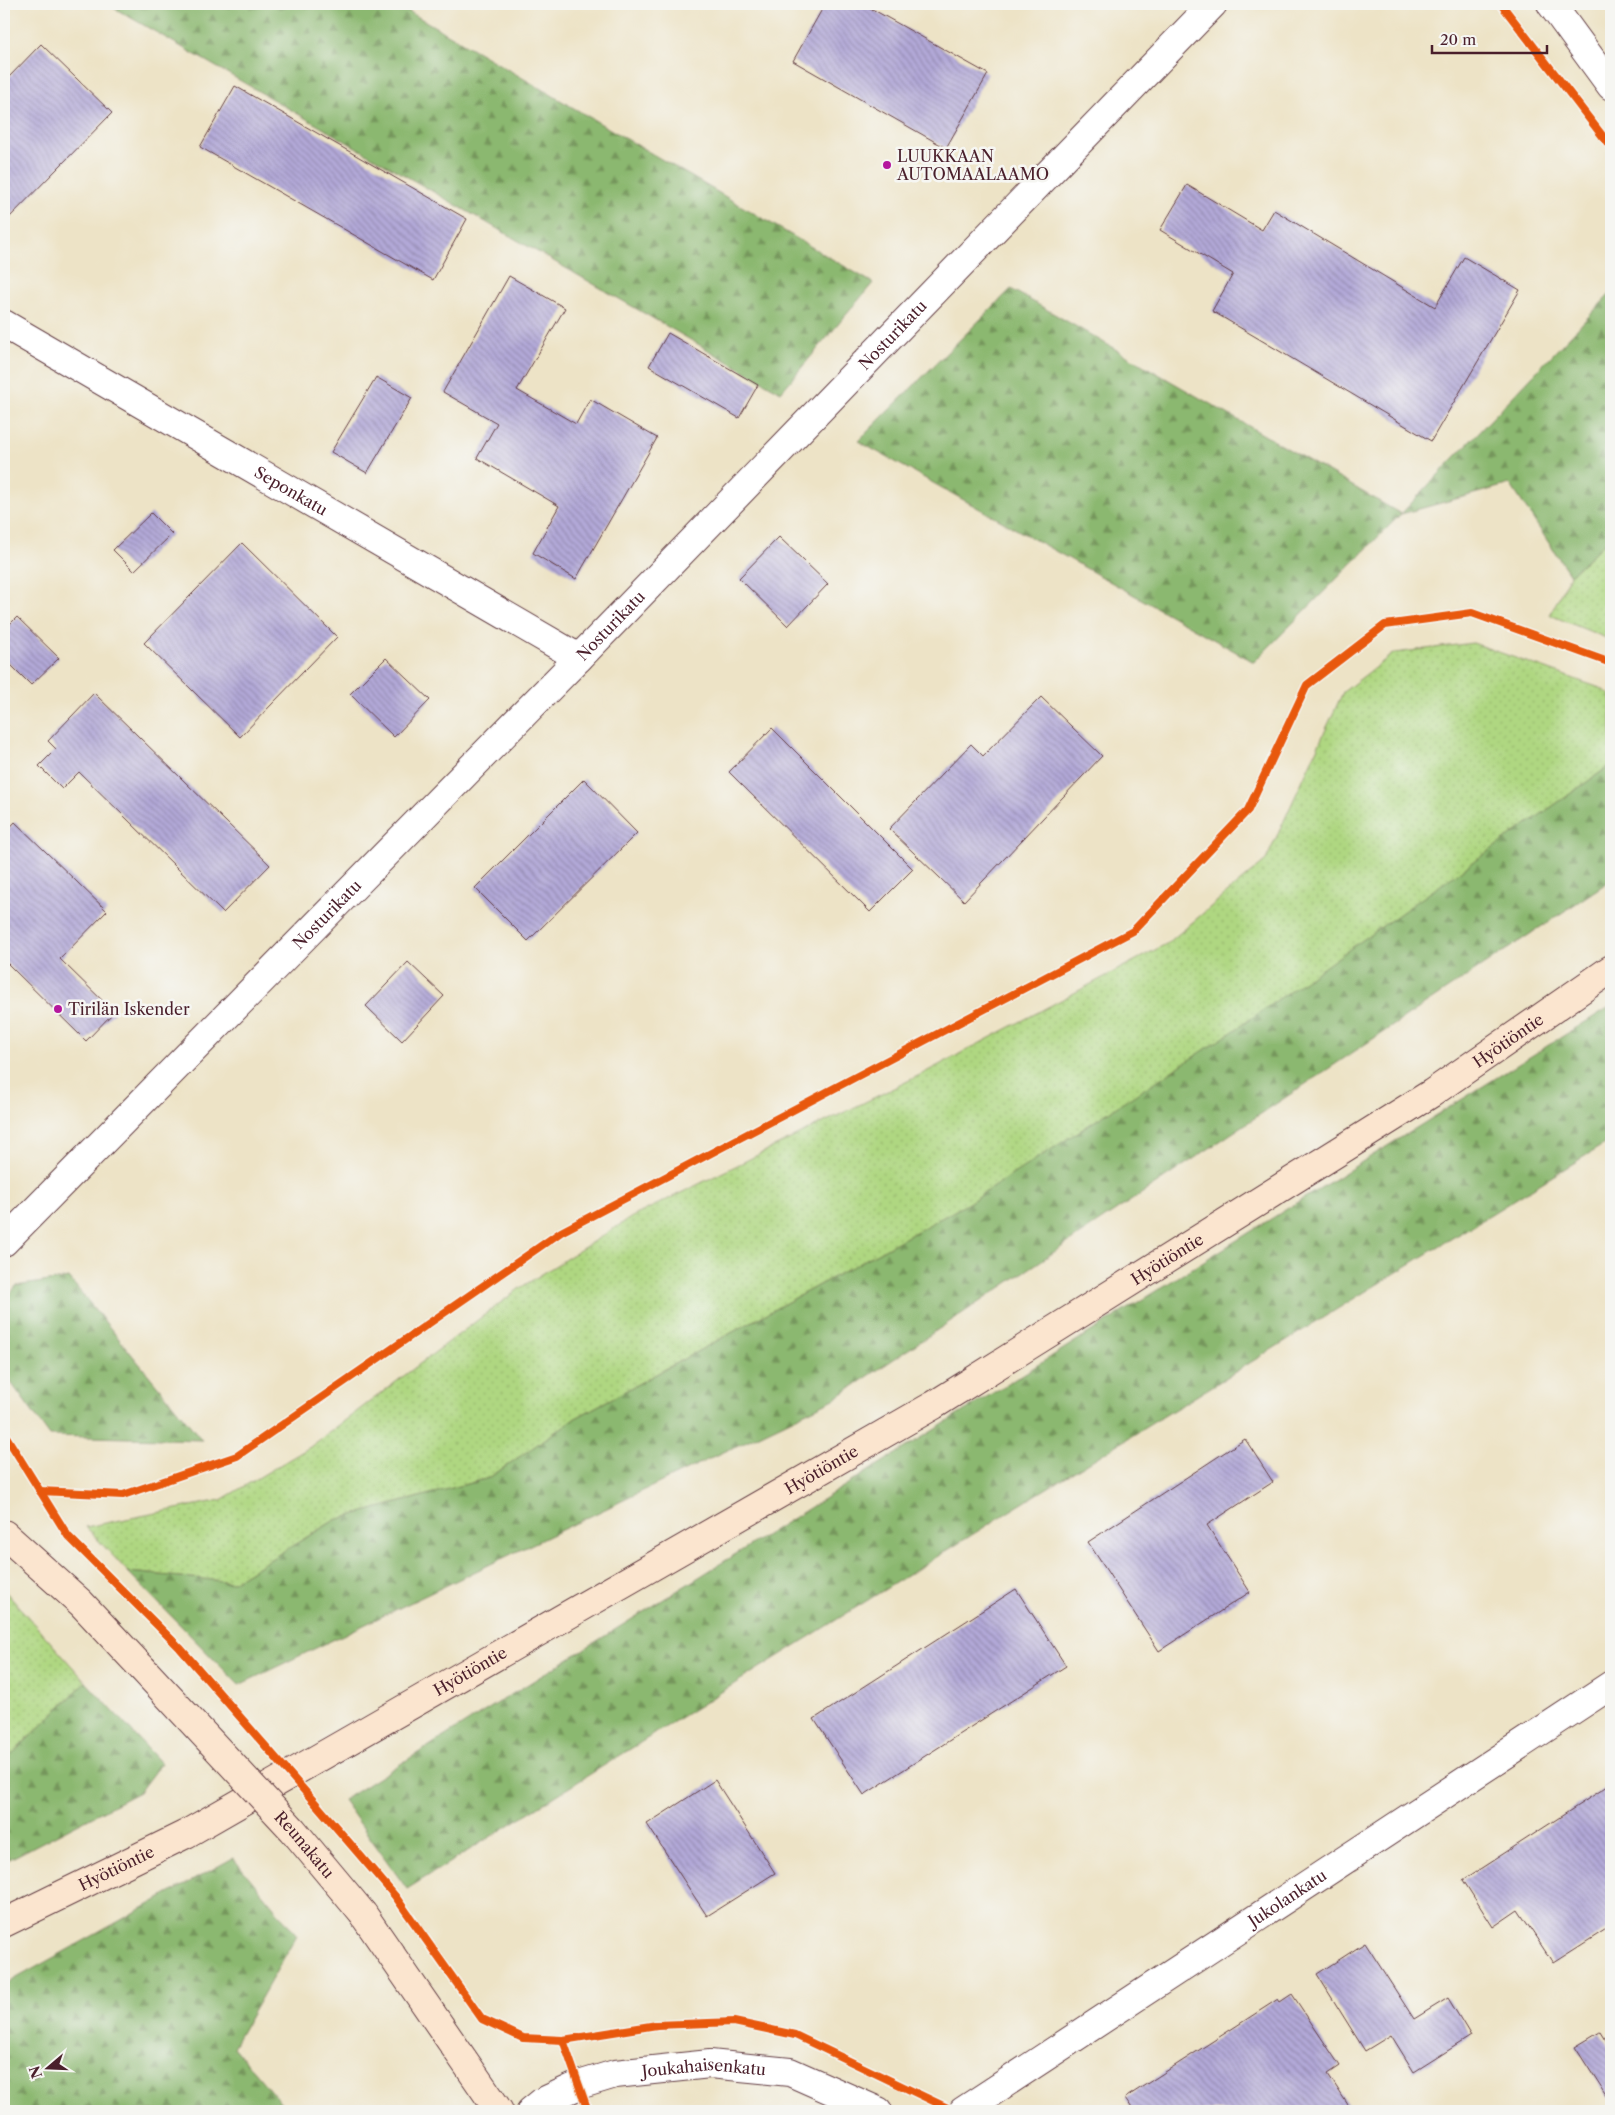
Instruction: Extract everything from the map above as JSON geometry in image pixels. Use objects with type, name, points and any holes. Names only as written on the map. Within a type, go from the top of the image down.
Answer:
[{"type":"main road","name":"Hyötiöntie","points":[[4,1923],[186,1834],[934,1405],[1432,1093],[1611,969]]},
{"type":"main road","name":"Reunakatu","points":[[4,1534],[81,1603],[293,1830],[363,1914],[499,2111]]},
{"type":"street","name":"Nosturikatu","points":[[4,1242],[579,658],[1213,4]]},
{"type":"street","points":[[1551,4],[1611,86]]},
{"type":"street","name":"Seponkatu","points":[[4,324],[579,658]]},
{"type":"street","name":"Jukolankatu","points":[[963,2111],[1611,1685]]},
{"type":"street","name":"Joukahaisenkatu","points":[[531,2111],[542,2102],[579,2085],[615,2074],[710,2064],[790,2072],[878,2111]]},
{"type":"green space","points":[[107,4],[396,4],[873,283],[781,392]]},
{"type":"green space","points":[[1011,289],[1401,514],[1254,662],[858,441]]},
{"type":"green space","points":[[1611,293],[1611,537],[1570,575],[1510,484],[1401,514]]},
{"type":"green space","points":[[1611,537],[1611,640],[1550,615],[1570,575]]},
{"type":"green space","points":[[1473,643],[1600,688],[1611,695],[1611,765],[1232,1033],[967,1204],[574,1419],[489,1478],[335,1520],[233,1582],[128,1572],[86,1527],[221,1500],[310,1447],[520,1288],[632,1217],[924,1073],[1168,943],[1266,860],[1343,692],[1394,653]]},
{"type":"green space","points":[[1611,765],[1611,880],[834,1399],[239,1685],[128,1572],[233,1582],[335,1520],[489,1478],[574,1419],[967,1204],[1232,1032]]},
{"type":"green space","points":[[1611,1006],[1611,1140],[1010,1511],[407,1889],[343,1800]]},
{"type":"green space","points":[[69,1278],[202,1440],[50,1436],[4,1373],[4,1302],[16,1286]]},
{"type":"green space","points":[[4,1590],[86,1682],[4,1762]]},
{"type":"green space","points":[[86,1682],[161,1763],[139,1792],[4,1862],[4,1762]]},
{"type":"green space","points":[[233,1858],[297,1935],[233,2047],[288,2111],[4,2111],[4,1985]]},
{"type":"building","points":[[825,4],[863,4],[988,74],[946,148],[793,61]]},
{"type":"building","points":[[41,44],[112,113],[4,223],[4,76],[7,79]]},
{"type":"building","points":[[235,86],[467,219],[433,280],[200,147]]},
{"type":"building","points":[[1187,185],[1262,230],[1274,210],[1435,307],[1464,257],[1520,290],[1431,441],[1212,311],[1233,274],[1160,230]]},
{"type":"building","points":[[509,276],[565,308],[517,390],[576,424],[590,399],[657,438],[576,579],[533,553],[559,506],[477,458],[497,423],[443,392]]},
{"type":"building","points":[[668,333],[758,385],[739,418],[649,366]]},
{"type":"building","points":[[376,377],[412,398],[367,473],[331,452]]},
{"type":"building","points":[[151,513],[172,534],[134,571],[113,550]]},
{"type":"building","points":[[779,537],[828,584],[788,626],[739,578]]},
{"type":"building","points":[[242,543],[337,637],[240,737],[144,643]]},
{"type":"building","points":[[17,617],[59,658],[31,685],[4,658],[4,630]]},
{"type":"building","points":[[386,658],[430,700],[394,737],[350,694]]},
{"type":"building","points":[[94,693],[270,865],[223,913],[79,772],[62,789],[39,766],[56,749],[48,741]]},
{"type":"building","points":[[1041,697],[1102,756],[964,901],[889,829],[971,744],[983,756]]},
{"type":"building","points":[[772,728],[913,869],[870,912],[729,772]]},
{"type":"building","points":[[584,779],[637,833],[528,941],[475,888]]},
{"type":"building","points":[[15,822],[107,911],[60,959],[114,1012],[86,1041],[7,963],[4,966],[4,834]]},
{"type":"building","points":[[408,962],[444,996],[402,1041],[366,1006]]},
{"type":"building","points":[[1245,1439],[1273,1482],[1207,1525],[1250,1592],[1159,1651],[1088,1542]]},
{"type":"building","points":[[1016,1589],[1066,1666],[864,1795],[814,1719]]},
{"type":"building","points":[[715,1780],[775,1873],[707,1916],[647,1824]]},
{"type":"building","points":[[1611,1784],[1611,1926],[1553,1963],[1518,1910],[1493,1927],[1463,1880]]},
{"type":"building","points":[[1365,1943],[1414,2019],[1448,1998],[1471,2036],[1414,2072],[1391,2035],[1365,2051],[1317,1974]]},
{"type":"building","points":[[1292,1994],[1340,2066],[1328,2074],[1352,2111],[1134,2111],[1125,2098],[1278,1999],[1280,2002]]},
{"type":"building","points":[[1600,2032],[1611,2050],[1611,2103],[1575,2047]]},
{"type":"cycle path","points":[[1501,4],[1611,147]]},
{"type":"cycle path","points":[[40,1491],[123,1495],[237,1456],[561,1232],[1133,931],[1248,810],[1307,685],[1385,625],[1472,613],[1611,663]]},
{"type":"cycle path","points":[[4,1433],[68,1536],[180,1648],[395,1896],[482,2019],[523,2038],[563,2040],[588,2111]]},
{"type":"cycle path","points":[[563,2040],[657,2025],[734,2022],[795,2035],[954,2111]]},
{"type":"place","name":"LUUKKAAN AUTOMAALAAMO","points":[[887,165]]},
{"type":"place","name":"Tirilän Iskender","points":[[58,1009]]}]
